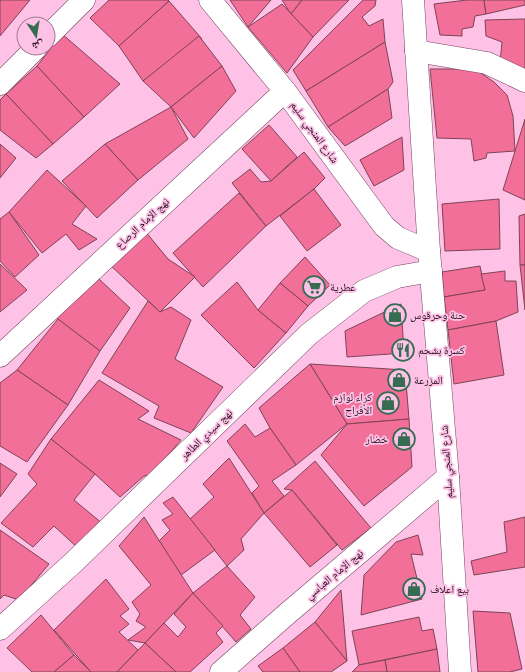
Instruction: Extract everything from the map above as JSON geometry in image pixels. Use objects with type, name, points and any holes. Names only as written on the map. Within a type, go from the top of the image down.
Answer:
[{"type":"street","points":[[56,28],[84,0]]},
{"type":"street","name":"شارع المنجي سليم","points":[[210,0],[285,91],[384,226],[430,261]]},
{"type":"street","name":"شارع المنجي سليم","points":[[413,0],[430,261],[448,477],[460,672]]},
{"type":"street","points":[[416,51],[487,63],[525,81]]},
{"type":"street","points":[[0,84],[28,56]]},
{"type":"street","name":"نهج الإمام الرصاع","points":[[0,356],[285,91]]},
{"type":"street","name":"نهج سيدي الطاهر","points":[[0,629],[74,562],[309,334],[364,291],[430,261]]},
{"type":"street","name":"نهج الإمام العباسي","points":[[221,672],[448,477]]},
{"type":"building","points":[[0,0],[30,0],[16,16],[0,36]]},
{"type":"building","points":[[109,0],[169,1],[119,46],[90,18]]},
{"type":"building","points":[[230,0],[271,0],[248,27]]},
{"type":"building","points":[[282,0],[302,0],[291,14]]},
{"type":"building","points":[[302,0],[349,0],[313,37],[291,14]]},
{"type":"building","points":[[363,0],[376,0],[375,6],[362,17],[369,26],[383,19],[385,42],[306,91],[293,70]]},
{"type":"building","points":[[467,0],[484,0],[486,14],[475,16],[473,27],[462,29],[462,36],[440,35],[434,4]]},
{"type":"building","points":[[484,0],[525,0],[525,5],[486,14]]},
{"type":"building","points":[[169,1],[202,39],[143,81],[119,46]]},
{"type":"building","points":[[282,4],[313,37],[287,73],[248,27]]},
{"type":"building","points":[[525,19],[525,72],[500,63],[502,42],[486,36],[485,20]]},
{"type":"building","points":[[62,34],[120,84],[84,117],[37,66],[45,56],[56,56],[56,42]]},
{"type":"building","points":[[199,36],[222,66],[171,107],[143,81]]},
{"type":"building","points":[[385,42],[393,82],[388,89],[328,127],[306,91]]},
{"type":"building","points":[[37,66],[84,117],[53,144],[6,94]]},
{"type":"building","points":[[222,66],[236,91],[194,138],[171,107]]},
{"type":"building","points":[[430,69],[475,69],[494,82],[507,95],[513,116],[515,151],[487,153],[486,158],[474,161],[471,139],[437,138]]},
{"type":"building","points":[[388,89],[392,118],[345,146],[328,127]]},
{"type":"building","points":[[6,94],[53,144],[36,158],[0,130],[0,100]]},
{"type":"building","points":[[171,107],[188,139],[138,180],[105,144]]},
{"type":"building","points":[[525,119],[525,200],[503,190]]},
{"type":"building","points":[[269,125],[297,157],[271,181],[242,149]]},
{"type":"building","points":[[402,137],[404,170],[374,186],[360,160]]},
{"type":"building","points":[[0,144],[16,158],[0,178]]},
{"type":"building","points":[[105,144],[138,180],[97,218],[62,181]]},
{"type":"building","points":[[304,152],[325,178],[314,189],[266,226],[232,183],[250,169],[261,182],[271,181]]},
{"type":"building","points":[[47,170],[86,206],[72,224],[97,239],[79,250],[66,234],[42,253],[9,212]]},
{"type":"building","points":[[314,189],[341,225],[307,251],[280,216]]},
{"type":"building","points":[[239,193],[266,226],[203,287],[173,253]]},
{"type":"building","points":[[499,199],[500,249],[445,251],[442,204]]},
{"type":"building","points":[[9,212],[39,255],[15,277],[0,261],[0,219]]},
{"type":"building","points":[[525,214],[525,265],[520,265],[519,216]]},
{"type":"building","points":[[145,231],[168,259],[195,277],[160,312],[108,263]]},
{"type":"building","points":[[305,257],[330,285],[308,306],[280,283]]},
{"type":"building","points":[[0,264],[27,290],[0,312]]},
{"type":"building","points":[[520,265],[525,265],[525,310]]},
{"type":"building","points":[[480,266],[485,290],[444,297],[442,272]]},
{"type":"building","points":[[505,271],[505,281],[516,281],[518,312],[496,321],[448,330],[444,297],[485,290],[481,274]]},
{"type":"building","points":[[99,279],[130,308],[100,351],[55,317]]},
{"type":"building","points":[[237,282],[258,310],[286,333],[254,368],[201,315]]},
{"type":"building","points":[[280,283],[308,306],[286,333],[258,310]]},
{"type":"building","points":[[148,301],[160,312],[171,307],[191,320],[175,359],[223,387],[191,433],[154,418],[159,406],[102,373]]},
{"type":"building","points":[[401,304],[404,353],[347,357],[345,331]]},
{"type":"building","points":[[58,319],[100,351],[68,405],[17,370]]},
{"type":"building","points":[[496,321],[504,375],[454,384],[448,330]]},
{"type":"building","points":[[310,364],[405,370],[409,419],[347,424]]},
{"type":"building","points":[[310,364],[347,424],[296,465],[270,428],[259,408]]},
{"type":"building","points":[[17,370],[68,405],[27,462],[0,446],[0,383]]},
{"type":"building","points":[[99,380],[149,411],[138,419],[181,440],[151,475],[144,476],[120,497],[95,474],[51,439]]},
{"type":"building","points":[[409,419],[412,467],[364,506],[321,455],[347,424]]},
{"type":"building","points":[[245,424],[255,437],[270,428],[296,465],[272,481],[284,496],[264,513],[252,493],[259,486],[227,441]]},
{"type":"building","points":[[51,439],[95,474],[74,500],[103,524],[79,549],[54,526],[33,547],[1,523],[37,484],[28,474]]},
{"type":"building","points":[[229,458],[264,513],[241,539],[244,550],[227,566],[190,519],[214,497],[203,484]]},
{"type":"building","points":[[315,461],[371,528],[342,550],[292,490],[284,489]]},
{"type":"building","points":[[0,463],[17,474],[0,497]]},
{"type":"building","points":[[292,490],[337,545],[310,567],[264,513]]},
{"type":"building","points":[[173,497],[215,550],[181,575],[159,541],[170,530],[162,520],[173,514],[163,503]]},
{"type":"building","points":[[144,517],[193,593],[145,643],[128,640],[146,627],[136,621],[140,614],[132,602],[151,585],[119,546]]},
{"type":"building","points":[[525,517],[525,567],[474,575],[471,561],[507,552],[504,522]]},
{"type":"building","points":[[0,530],[49,564],[19,600],[4,595],[0,599]]},
{"type":"building","points":[[418,535],[423,555],[411,554],[422,599],[361,615],[364,575],[396,542]]},
{"type":"building","points":[[227,566],[255,597],[240,615],[251,629],[236,642],[193,593]]},
{"type":"building","points":[[106,579],[129,609],[120,616],[129,624],[119,632],[138,650],[117,672],[91,672],[54,630]]},
{"type":"building","points":[[341,590],[347,661],[315,622]]},
{"type":"building","points":[[193,593],[223,626],[216,633],[223,642],[190,672],[176,672],[145,643],[164,623],[178,637],[186,627],[174,614]]},
{"type":"building","points":[[473,611],[510,613],[522,669],[510,672],[478,672]]},
{"type":"building","points":[[41,615],[74,655],[54,672],[32,672],[7,648]]},
{"type":"building","points":[[419,617],[422,631],[433,629],[437,649],[359,665],[352,631]]},
{"type":"building","points":[[315,622],[347,661],[331,672],[300,672],[283,648]]},
{"type":"building","points":[[145,643],[176,672],[118,671]]},
{"type":"building","points":[[283,648],[300,672],[263,672],[258,666]]},
{"type":"building","points":[[437,649],[440,672],[387,672],[385,660]]},
{"type":"building","points":[[74,655],[91,672],[54,672]]},
{"type":"building","points":[[385,660],[387,672],[352,672],[359,665]]},
{"type":"place","name":"عطرية","points":[[314,287]]},
{"type":"place","name":"حنة وحرقوس","points":[[395,315]]},
{"type":"place","name":"كسرة بشحم","points":[[403,350]]},
{"type":"place","name":"المزرعة","points":[[399,380]]},
{"type":"place","name":"كراء لوازم الأفراح","points":[[388,403]]},
{"type":"place","name":"خضار","points":[[404,439]]},
{"type":"place","name":"بيع اعلاف","points":[[414,589]]}]
